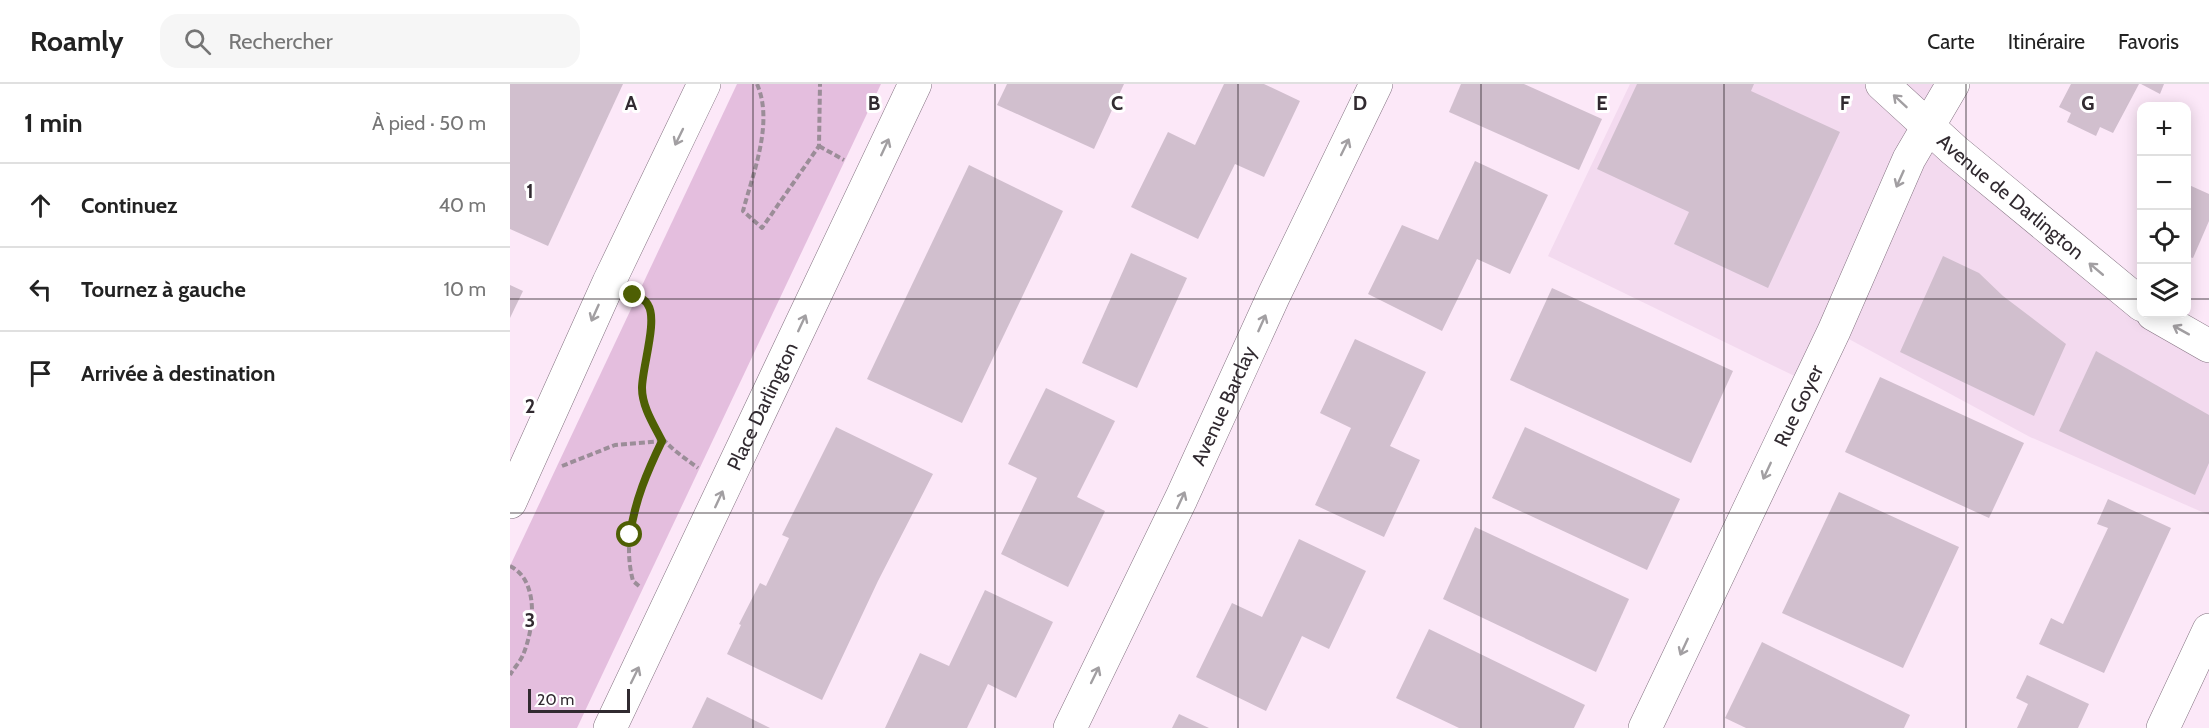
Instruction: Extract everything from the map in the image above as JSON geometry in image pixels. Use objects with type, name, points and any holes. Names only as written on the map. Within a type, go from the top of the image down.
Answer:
[{"type":"street","points":[[510,502],[609,282],[704,84]]},
{"type":"street","name":"Place Darlington","points":[[610,728],[915,84]]},
{"type":"street","name":"Avenue Barclay","points":[[1070,728],[1181,499],[1274,295],[1376,84]]},
{"type":"street","name":"Avenue de Darlington","points":[[1882,84],[1929,128],[2137,301]]},
{"type":"street","name":"Rue Goyer","points":[[1645,728],[1834,331],[1909,159],[1953,84]]},
{"type":"street","points":[[2159,318],[2209,346]]},
{"type":"street","points":[[2163,728],[2209,630]]},
{"type":"path","points":[[757,84],[762,110],[762,136],[743,211],[762,228],[819,146],[820,84]]},
{"type":"path","points":[[819,146],[849,163]]},
{"type":"path","points":[[633,295],[645,300],[650,307],[653,319],[645,356],[642,390],[645,406],[662,441],[695,466]]},
{"type":"path","points":[[561,466],[615,445],[662,441]]},
{"type":"path","points":[[645,591],[633,582],[628,556],[630,535],[640,488],[662,441]]},
{"type":"path","points":[[510,566],[519,570],[528,586],[531,609],[529,634],[522,657],[510,675]]},
{"type":"shaded area","points":[[737,84],[881,84],[577,728],[510,728],[510,566]]},
{"type":"shaded area","points":[[1630,84],[1953,84],[1929,127],[2137,290],[2137,318],[2173,318],[2209,346],[2209,515],[2030,437],[1834,331],[1809,383],[1548,256]]},
{"type":"building","points":[[510,84],[623,84],[548,246],[510,229]]},
{"type":"building","points":[[1007,84],[1124,84],[1094,149],[997,105]]},
{"type":"building","points":[[1224,84],[1264,84],[1300,101],[1264,177],[1235,164],[1198,239],[1131,207],[1168,132],[1195,145]]},
{"type":"building","points":[[1461,84],[1524,84],[1602,119],[1579,170],[1449,112]]},
{"type":"building","points":[[1637,84],[1754,84],[1751,91],[1840,132],[1768,288],[1674,244],[1689,212],[1597,169]]},
{"type":"building","points":[[2071,84],[2139,84],[2113,133],[2100,127],[2096,136],[2067,122],[2071,113],[2059,107]]},
{"type":"building","points":[[2141,84],[2164,84],[2160,94]]},
{"type":"building","points":[[1475,161],[1548,195],[1510,274],[1477,259],[1442,331],[1368,294],[1402,225],[1438,240]]},
{"type":"building","points":[[969,165],[1063,211],[962,423],[867,379]]},
{"type":"building","points":[[2191,186],[2209,194],[2209,221],[2193,258],[2191,257]]},
{"type":"building","points":[[1131,253],[1187,278],[1137,388],[1082,363]]},
{"type":"building","points":[[1943,256],[1979,273],[2003,296],[2066,344],[2034,416],[1900,352]]},
{"type":"building","points":[[510,285],[523,291],[510,318]]},
{"type":"building","points":[[1552,288],[1733,371],[1691,463],[1510,380]]},
{"type":"building","points":[[1355,339],[1426,372],[1390,446],[1420,460],[1384,537],[1315,505],[1351,428],[1320,413]]},
{"type":"building","points":[[2096,351],[2209,415],[2209,463],[2195,495],[2059,431]]},
{"type":"building","points":[[1880,377],[2024,443],[1989,518],[1845,452]]},
{"type":"building","points":[[1046,388],[1115,421],[1077,497],[1105,511],[1068,587],[1001,554],[1037,478],[1008,464]]},
{"type":"building","points":[[836,427],[933,474],[878,581],[822,700],[727,654],[760,583],[766,586],[789,538],[782,535]]},
{"type":"building","points":[[1525,427],[1680,499],[1647,570],[1492,498]]},
{"type":"building","points":[[1839,492],[1959,547],[1903,668],[1782,613]]},
{"type":"building","points":[[2108,499],[2171,528],[2104,673],[2039,644],[2051,618],[2063,624],[2108,528],[2097,524]]},
{"type":"building","points":[[1475,527],[1629,599],[1596,672],[1443,599]]},
{"type":"building","points":[[1299,539],[1366,571],[1329,649],[1302,636],[1266,711],[1196,677],[1232,603],[1262,617]]},
{"type":"building","points":[[985,590],[1053,622],[1016,698],[988,684],[967,728],[885,728],[920,653],[949,666]]},
{"type":"building","points":[[1429,629],[1585,705],[1574,728],[1459,728],[1396,698]]},
{"type":"building","points":[[1762,642],[1910,715],[1904,728],[1746,728],[1725,718]]},
{"type":"building","points":[[2027,675],[2089,704],[2078,728],[2017,728],[2028,704],[2016,698]]},
{"type":"building","points":[[707,697],[770,728],[692,728]]},
{"type":"building","points":[[1179,714],[1209,728],[1172,728]]},
{"type":"route","points":[[630,535],[640,488],[662,441],[645,406],[642,390],[645,356],[653,319],[650,307],[645,300],[633,295]]}]
